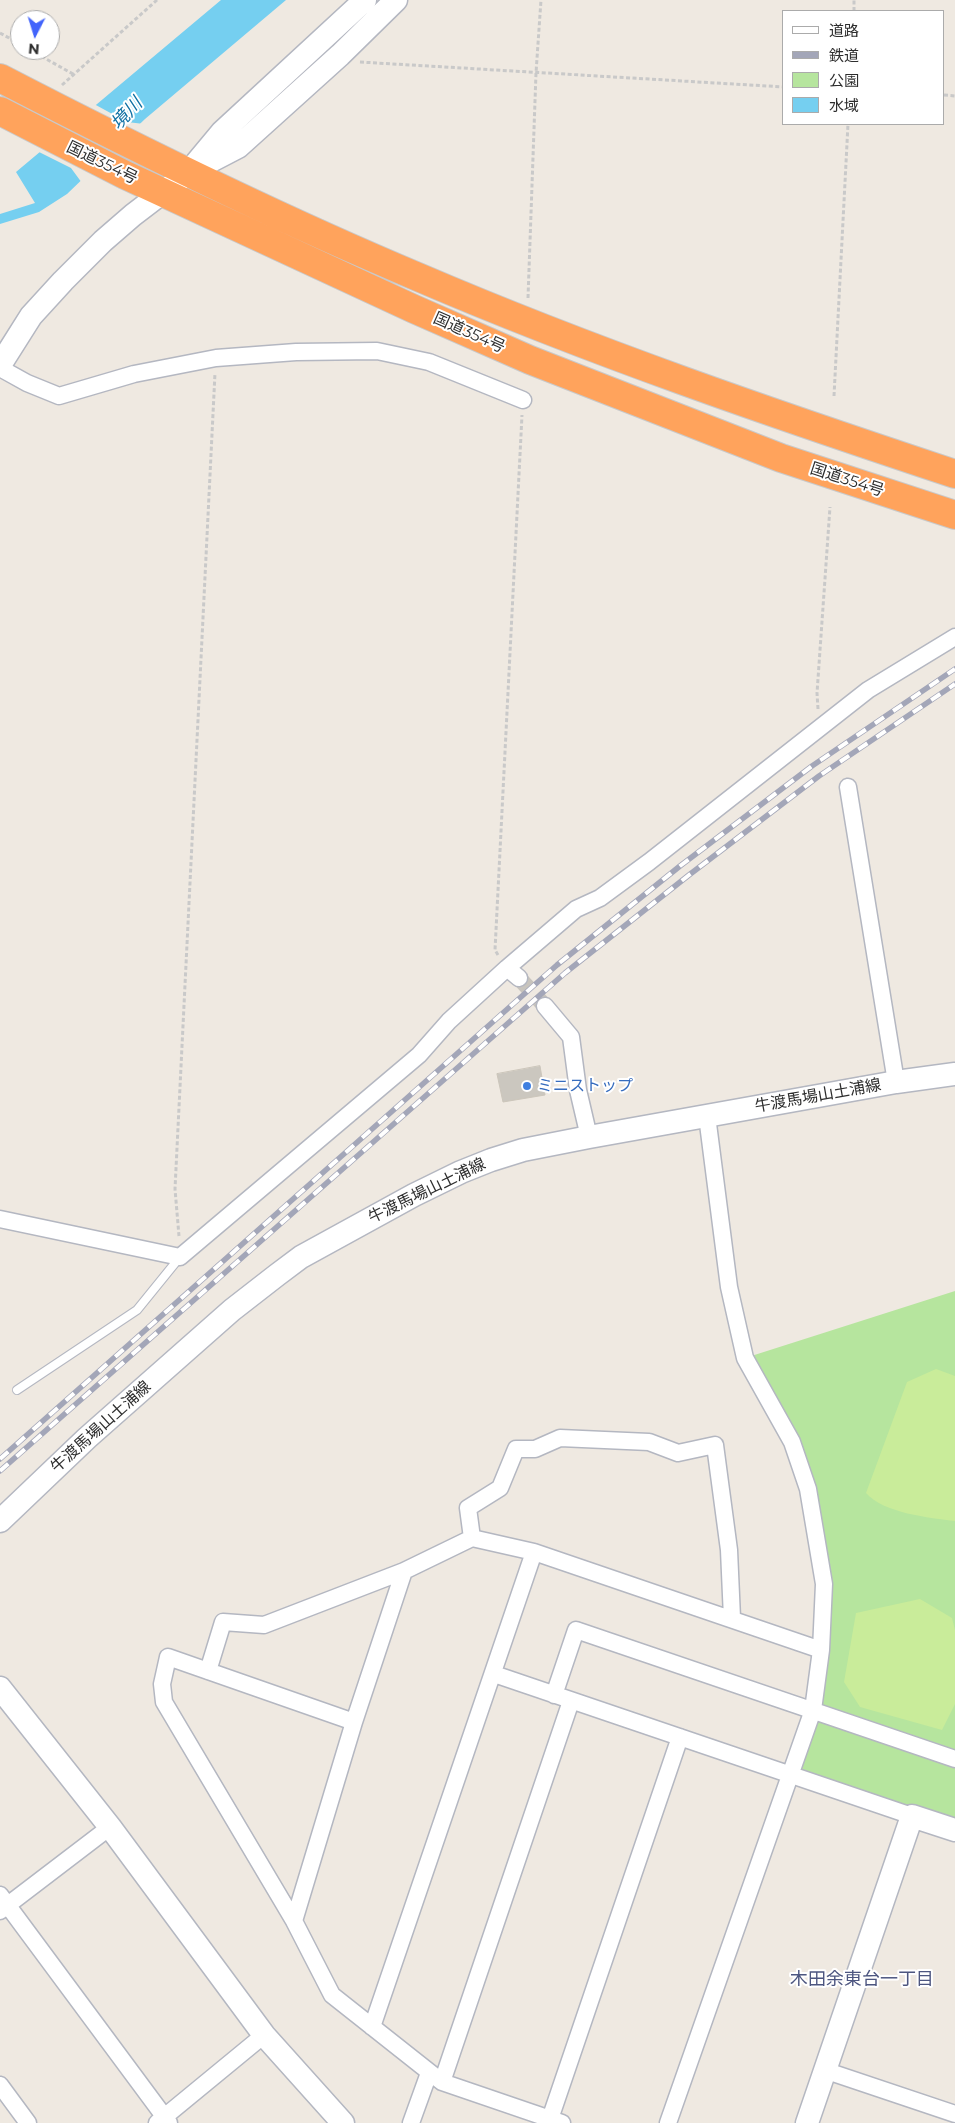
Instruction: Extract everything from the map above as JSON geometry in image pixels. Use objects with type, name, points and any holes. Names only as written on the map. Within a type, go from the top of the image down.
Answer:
[{"type":"highway","name":"国道354号","points":[[0,78],[261,208],[418,278],[566,337],[768,412],[955,474]]},
{"type":"highway","name":"国道354号","points":[[0,111],[125,175],[414,309],[530,360],[781,458],[955,515]]},
{"type":"street","points":[[188,173],[222,132],[365,0]]},
{"type":"street","points":[[396,0],[340,55],[238,147],[188,173],[114,231],[53,290],[31,316],[0,367],[27,383],[59,396],[134,374],[216,358],[296,352],[377,351],[430,362],[523,400]]},
{"type":"street","points":[[0,1219],[180,1256],[419,1055],[449,1021],[513,973],[576,909],[600,898],[649,862],[868,690],[955,638]]},
{"type":"street","points":[[848,787],[896,1082]]},
{"type":"street","points":[[545,1006],[571,1037],[578,1090],[589,1136]]},
{"type":"street","name":"牛渡馬場山土浦線","points":[[0,1521],[87,1438],[232,1310],[301,1257],[414,1195],[491,1160],[523,1150],[589,1136],[896,1082],[955,1074]]},
{"type":"street","points":[[668,2123],[813,1710],[821,1650],[824,1584],[808,1489],[792,1442],[745,1358],[729,1287],[707,1116]]},
{"type":"street","points":[[472,1538],[468,1508],[500,1488],[516,1449],[535,1449],[560,1438],[649,1442],[678,1453],[715,1445],[729,1550],[732,1618]]},
{"type":"street","points":[[208,1671],[223,1622],[264,1625],[404,1571],[472,1538],[534,1552],[732,1618],[821,1650]]},
{"type":"street","points":[[372,2027],[494,1674],[534,1552]]},
{"type":"street","points":[[294,1921],[354,1722],[404,1571]]},
{"type":"street","points":[[554,1695],[576,1630],[955,1759]]},
{"type":"street","points":[[354,1722],[168,1657],[162,1684],[164,1702],[294,1921],[332,1996],[435,2078],[556,2121],[680,1737]]},
{"type":"street","points":[[494,1674],[955,1830]]},
{"type":"street","points":[[0,1688],[110,1827],[264,2035],[343,2123]]},
{"type":"street","points":[[411,2123],[435,2078],[571,1701]]},
{"type":"street","points":[[806,2123],[912,1816]]},
{"type":"street","points":[[110,1827],[2,1903],[164,2121],[264,2035]]},
{"type":"street","points":[[824,2070],[955,2114]]},
{"type":"street","points":[[0,2086],[28,2123]]},
{"type":"lane","points":[[17,1390],[136,1310],[180,1256]]},
{"type":"path","points":[[61,86],[157,0]]},
{"type":"path","points":[[528,298],[536,73],[541,0]]},
{"type":"path","points":[[48,60],[73,74]]},
{"type":"path","points":[[352,62],[782,87]]},
{"type":"path","points":[[834,396],[848,125]]},
{"type":"path","points":[[180,1256],[175,1189],[216,358]]},
{"type":"path","points":[[513,973],[495,950],[523,400]]},
{"type":"path","points":[[819,729],[817,694],[830,506]]},
{"type":"green space","points":[[955,1291],[955,1830],[789,1774],[813,1710],[824,1584],[808,1489],[745,1358]]},
{"type":"green space","points":[[936,1369],[955,1376],[955,1521],[895,1510],[874,1500],[866,1493],[907,1382]]},
{"type":"green space","points":[[920,1599],[952,1618],[955,1630],[955,1704],[942,1730],[860,1707],[844,1682],[856,1613]]},
{"type":"water","name":"境川","points":[[221,0],[286,0],[145,119],[67,194],[39,212],[0,224],[0,214],[35,203],[16,172]]},
{"type":"pier","points":[[94,104],[127,122],[144,124],[82,183],[71,168],[37,151]]},
{"type":"building","points":[[540,1066],[545,1095],[503,1102],[497,1074]]},
{"type":"tunnel","points":[[519,978],[545,1006]]},
{"type":"railway","points":[[0,1459],[557,965],[680,866],[812,766],[955,669]]},
{"type":"railway","points":[[0,1471],[565,973],[819,776],[955,684]]},
{"type":"place","name":"ミニストップ","points":[[527,1086]]},
{"type":"district","name":"木田余東台一丁目","points":[[862,1980]]}]
